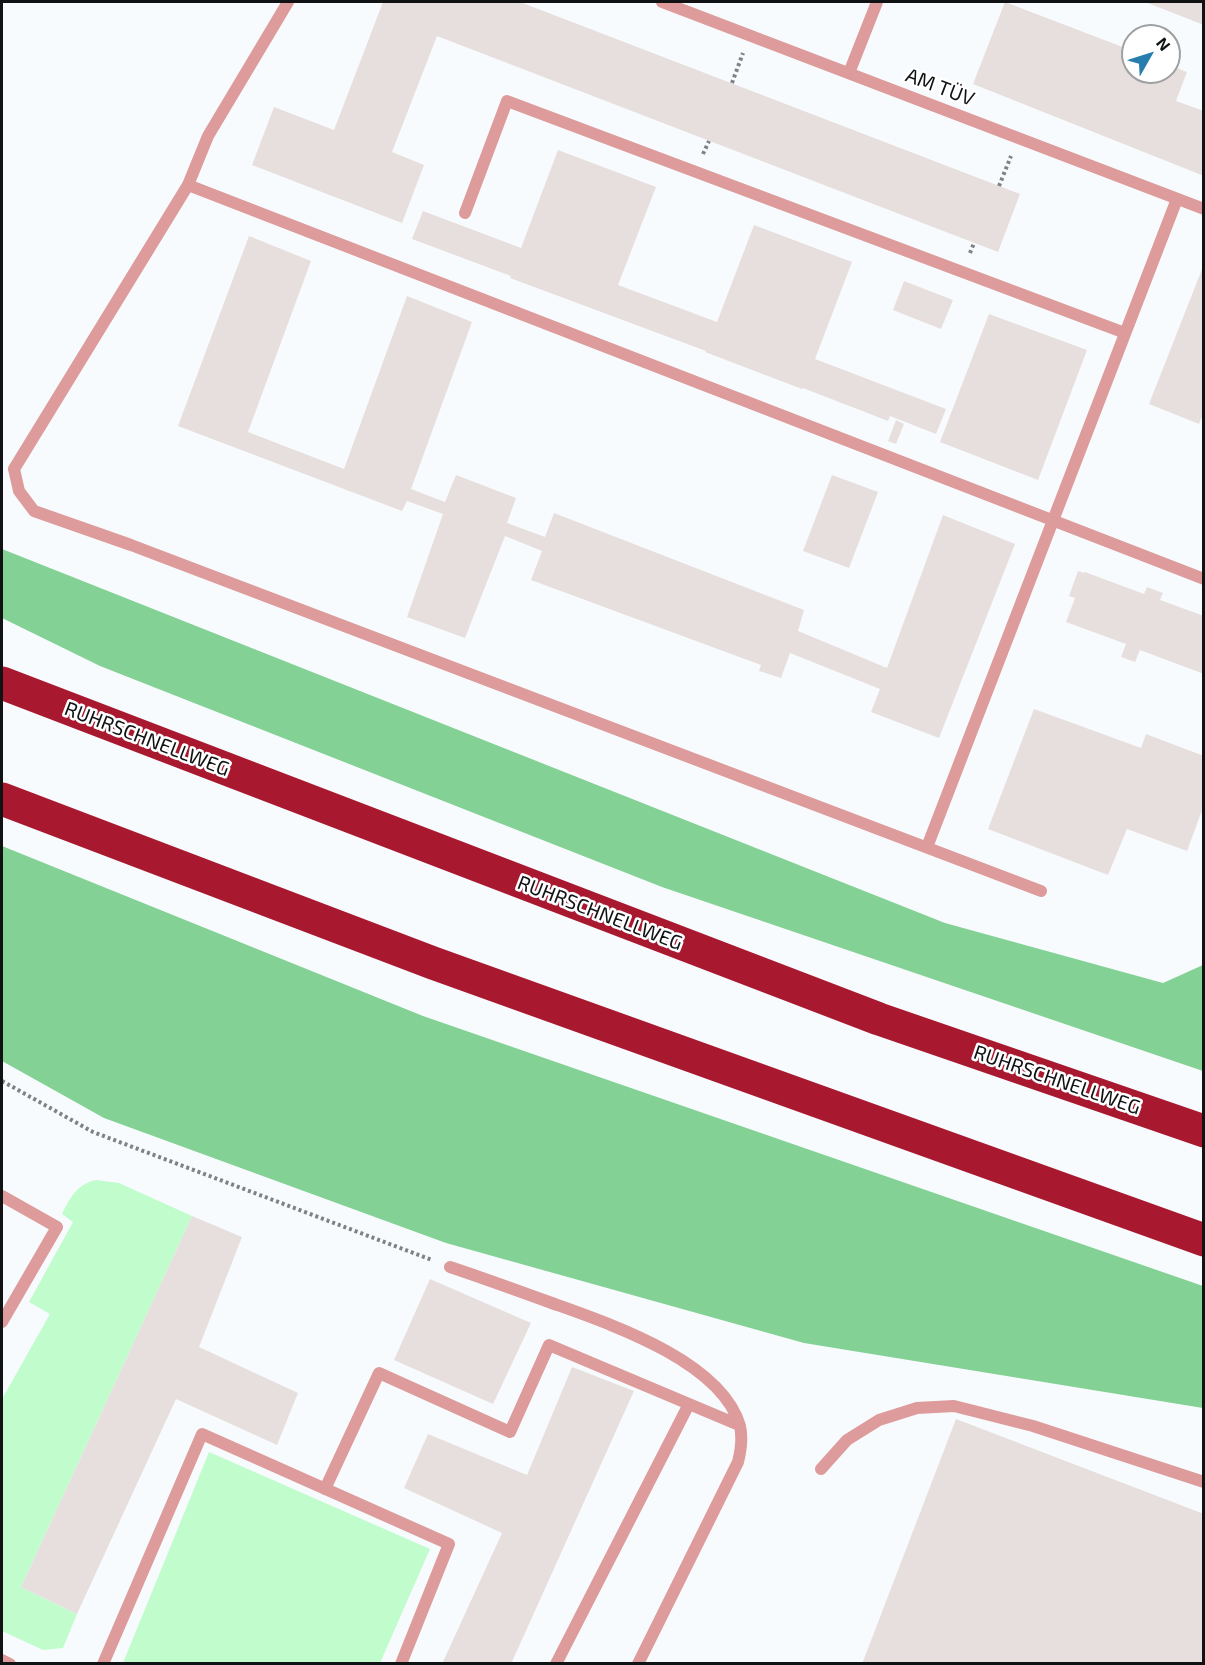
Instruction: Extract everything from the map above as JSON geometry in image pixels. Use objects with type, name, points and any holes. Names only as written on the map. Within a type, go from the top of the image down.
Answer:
[{"type":"highway","name":"RUHRSCHNELLWEG","points":[[2,673],[15,688],[879,1019],[1203,1131]]},
{"type":"highway","points":[[2,799],[433,963],[1203,1240]]},
{"type":"lane","points":[[288,2],[208,136],[189,185],[14,469],[19,491],[34,511],[143,549],[1041,891]]},
{"type":"lane","name":"AM TÜV","points":[[662,2],[1203,209]]},
{"type":"lane","points":[[849,74],[877,2]]},
{"type":"lane","points":[[465,213],[507,101],[1125,333]]},
{"type":"lane","points":[[189,185],[1203,579]]},
{"type":"lane","points":[[927,846],[1177,199]]},
{"type":"lane","points":[[2,1196],[57,1227],[2,1322]]},
{"type":"lane","points":[[450,1267],[641,1337],[674,1355],[701,1375],[721,1394],[739,1425],[742,1442],[738,1462],[638,1664]]},
{"type":"lane","points":[[325,1489],[379,1373],[510,1432],[549,1345],[739,1425]]},
{"type":"lane","points":[[556,1664],[689,1404]]},
{"type":"lane","points":[[821,1469],[847,1440],[879,1420],[917,1408],[954,1406],[1033,1426],[1203,1482]]},
{"type":"lane","points":[[103,1664],[202,1434],[449,1544],[401,1664]]},
{"type":"lane","points":[[2,1660],[10,1664]]},
{"type":"path","points":[[732,83],[750,35]]},
{"type":"path","points":[[999,186],[1018,138]]},
{"type":"path","points":[[2,1081],[93,1132],[450,1267]]},
{"type":"green space","points":[[2,549],[945,923],[1163,983],[1203,965],[1203,1071],[662,887],[100,666],[2,618]]},
{"type":"green space","points":[[2,846],[423,1016],[1203,1286],[1203,1408],[804,1343],[446,1243],[104,1118],[2,1061]]},
{"type":"green space","points":[[96,1180],[119,1183],[192,1216],[21,1587],[77,1614],[63,1648],[43,1650],[2,1631],[2,1399],[50,1314],[29,1302],[73,1222],[62,1214],[79,1188]]},
{"type":"green space","points":[[209,1452],[430,1549],[380,1663],[123,1663]]},
{"type":"building","points":[[383,2],[520,2],[1020,194],[998,252],[437,36],[392,152],[424,165],[402,223],[252,165],[274,107],[334,130]]},
{"type":"building","points":[[1005,2],[1121,46],[1121,84],[1181,84],[1181,70],[1187,72],[1176,101],[1204,111],[1204,176],[973,84]]},
{"type":"building","points":[[1145,2],[1204,2],[1204,25]]},
{"type":"building","points":[[558,150],[656,187],[618,285],[717,322],[754,225],[852,262],[815,359],[946,409],[936,434],[890,416],[888,421],[802,389],[412,239],[423,211],[521,248]]},
{"type":"building","points":[[249,236],[311,261],[248,432],[344,469],[407,296],[472,322],[411,489],[445,502],[456,475],[516,498],[507,523],[545,537],[554,513],[804,610],[798,631],[887,668],[943,515],[1015,544],[939,738],[871,712],[880,689],[790,653],[781,678],[759,671],[761,665],[531,580],[542,551],[505,536],[465,638],[407,617],[443,514],[407,501],[402,511],[178,426]]},
{"type":"building","points":[[1204,264],[1204,412],[1199,424],[1149,404]]},
{"type":"building","points":[[904,281],[953,300],[941,329],[893,310]]},
{"type":"building","points":[[989,314],[1087,350],[1038,480],[940,442]]},
{"type":"building","points":[[896,420],[904,424],[896,444],[888,441]]},
{"type":"building","points":[[832,475],[878,492],[849,568],[803,551]]},
{"type":"building","points":[[1078,571],[1144,594],[1147,587],[1163,593],[1160,600],[1204,616],[1204,674],[1140,650],[1135,662],[1121,657],[1126,644],[1066,622],[1075,598],[1069,596]]},
{"type":"building","points":[[1034,709],[1141,748],[1146,734],[1204,756],[1204,805],[1187,851],[1127,829],[1108,875],[988,829]]},
{"type":"building","points":[[192,1216],[242,1237],[199,1347],[298,1393],[277,1445],[176,1399],[77,1614],[21,1587]]},
{"type":"building","points":[[430,1279],[531,1323],[493,1404],[394,1360]]},
{"type":"building","points":[[572,1367],[634,1391],[511,1664],[442,1664],[502,1533],[404,1488],[428,1434],[527,1475]]},
{"type":"building","points":[[956,1419],[1204,1514],[1204,1664],[862,1664]]}]
